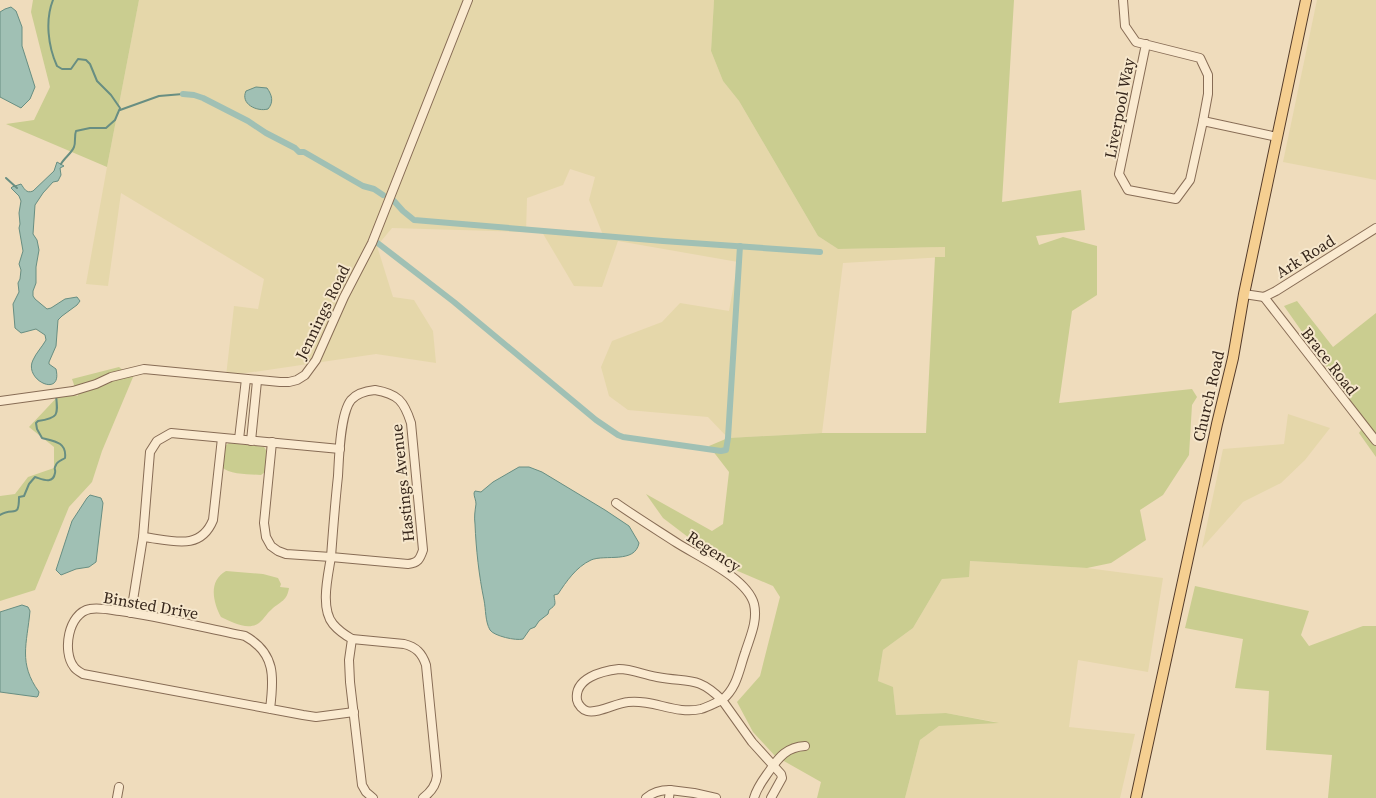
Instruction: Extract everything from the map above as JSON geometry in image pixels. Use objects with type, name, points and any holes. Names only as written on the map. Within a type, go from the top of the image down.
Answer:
[{"type":"main road","name":"Church Road","points":[[1136,798],[1233,358],[1244,294],[1306,0]]},
{"type":"street","name":"Jennings Road","points":[[0,401],[73,391],[118,375],[144,369],[280,382],[297,380],[305,375],[316,360],[344,297],[372,243],[468,0]]},
{"type":"street","name":"Liverpool Way","points":[[1123,0],[1125,26],[1136,42],[1146,44],[1200,58],[1208,75],[1208,94],[1190,180],[1176,199],[1128,190],[1119,174],[1146,44]]},
{"type":"street","points":[[1203,121],[1277,137]]},
{"type":"street","name":"Ark Road","points":[[1244,294],[1264,297],[1376,228]]},
{"type":"street","name":"Brace Road","points":[[1264,297],[1376,442]]},
{"type":"street","points":[[240,440],[246,379]]},
{"type":"street","points":[[251,440],[257,380]]},
{"type":"street","name":"Hastings Avenue","points":[[375,390],[385,392],[395,396],[402,402],[411,423],[423,550],[419,560],[408,564],[331,557],[340,449],[346,409],[351,400],[359,393],[375,390]]},
{"type":"street","points":[[131,613],[143,538],[150,452],[157,441],[171,433],[340,449]]},
{"type":"street","points":[[143,538],[186,542],[196,540],[210,528],[213,520],[222,438]]},
{"type":"street","points":[[272,442],[264,524],[266,537],[271,546],[286,554],[331,557],[326,601],[327,612],[335,627],[352,639],[411,646],[418,651],[426,664],[437,776],[436,783],[430,793],[423,798]]},
{"type":"street","name":"Regency","points":[[616,503],[727,573],[745,589],[752,599],[755,619],[752,632],[736,683],[722,700]]},
{"type":"street","name":"Binsted Drive","points":[[270,708],[274,683],[269,660],[261,648],[245,636],[97,608],[84,611],[78,615],[73,624],[68,650],[74,668],[83,674],[316,717],[354,712]]},
{"type":"street","points":[[352,639],[349,660],[362,785],[373,798]]},
{"type":"street","points":[[722,700],[696,710],[676,709],[647,702],[631,701],[590,712],[582,709],[577,700],[578,690],[586,680],[598,674],[619,669],[655,677],[690,680],[709,688],[722,700],[752,742],[780,774],[782,778],[771,798]]},
{"type":"street","points":[[754,798],[760,783],[777,759],[786,751],[804,746]]},
{"type":"street","points":[[117,798],[119,787]]},
{"type":"street","points":[[646,798],[660,791],[670,794],[694,793],[716,798]]},
{"type":"shaded area","points":[[139,0],[714,0],[711,51],[723,81],[739,101],[818,236],[838,249],[945,247],[945,257],[843,263],[822,433],[728,438],[708,417],[628,410],[609,396],[601,367],[612,341],[662,322],[680,303],[729,311],[738,262],[618,241],[602,287],[574,286],[542,232],[603,235],[589,200],[595,177],[570,169],[563,185],[527,198],[526,232],[392,228],[377,246],[393,297],[414,300],[433,331],[436,363],[376,354],[226,376],[234,306],[258,309],[264,279],[121,193],[108,286],[86,284]]},
{"type":"shaded area","points":[[1317,0],[1376,0],[1376,180],[1283,162]]},
{"type":"shaded area","points":[[11,7],[16,11],[22,27],[22,46],[35,87],[30,99],[21,108],[0,97],[0,12]]},
{"type":"shaded area","points":[[256,87],[267,88],[269,91],[272,101],[268,109],[255,108],[245,100],[246,91]]},
{"type":"shaded area","points":[[57,162],[64,166],[60,168],[61,175],[58,181],[53,182],[35,205],[33,234],[37,240],[39,250],[33,296],[47,309],[65,299],[77,297],[80,301],[58,320],[56,346],[49,362],[56,369],[57,378],[54,383],[49,385],[38,380],[33,374],[31,367],[34,357],[46,340],[45,335],[36,329],[21,333],[15,328],[13,304],[19,292],[18,283],[21,270],[19,264],[23,251],[19,228],[21,201],[11,188],[21,184],[27,191],[33,191],[54,171]]},
{"type":"shaded area","points":[[1288,414],[1330,428],[1305,460],[1281,483],[1243,502],[1202,548],[1223,449],[1284,444]]},
{"type":"shaded area","points":[[519,467],[529,467],[542,472],[605,510],[629,526],[639,543],[632,554],[619,557],[597,558],[586,563],[576,571],[558,594],[554,595],[555,604],[548,614],[535,627],[530,629],[523,639],[515,639],[505,638],[492,632],[487,623],[477,553],[474,493],[475,491],[481,492],[493,482]]},
{"type":"shaded area","points":[[90,495],[101,498],[103,503],[96,562],[89,567],[76,569],[61,575],[56,570],[72,521]]},
{"type":"shaded area","points":[[970,561],[1087,568],[1163,578],[1148,672],[1078,660],[1069,727],[1135,734],[1120,798],[905,798],[920,740],[939,726],[996,722],[946,713],[896,715],[893,688],[878,681],[883,650],[913,628],[942,579]]},
{"type":"shaded area","points":[[22,605],[28,607],[30,611],[26,662],[32,682],[39,692],[37,697],[0,692],[0,612]]},
{"type":"green space","points":[[33,0],[139,0],[107,167],[6,124],[34,120],[50,87],[31,12]]},
{"type":"green space","points":[[714,0],[1014,0],[1002,202],[1081,190],[1085,230],[1036,236],[1039,245],[1063,237],[1097,246],[1097,295],[1072,311],[1059,403],[1192,389],[1197,397],[1192,405],[1189,455],[1163,495],[1140,510],[1146,540],[1111,563],[1087,568],[970,561],[969,577],[942,579],[913,628],[883,650],[878,681],[893,687],[896,715],[946,713],[999,723],[939,726],[920,740],[905,798],[817,798],[821,782],[775,756],[753,732],[737,702],[760,676],[780,597],[773,586],[726,566],[663,518],[646,494],[712,531],[723,524],[729,472],[709,446],[728,438],[822,433],[926,433],[935,257],[945,257],[945,247],[838,249],[818,236],[739,101],[723,81],[711,51]]},
{"type":"green space","points":[[1297,301],[1333,347],[1376,313],[1376,457],[1359,433],[1366,423],[1284,306]]},
{"type":"green space","points":[[119,367],[126,373],[136,370],[102,451],[92,482],[69,507],[35,590],[0,601],[0,496],[15,494],[28,477],[54,468],[54,447],[29,427],[62,392],[78,396],[72,379]]},
{"type":"green space","points":[[229,443],[264,447],[268,453],[265,472],[261,475],[240,474],[225,470],[222,467],[225,446]]},
{"type":"green space","points":[[226,571],[263,574],[278,578],[281,584],[280,587],[289,588],[287,596],[259,623],[245,626],[235,623],[221,617],[214,598],[214,586],[220,575]]},
{"type":"green space","points":[[1195,586],[1309,611],[1301,635],[1309,646],[1363,626],[1376,626],[1376,798],[1328,798],[1332,755],[1266,750],[1269,691],[1235,688],[1243,639],[1185,628]]},
{"type":"waterway","points":[[53,0],[48,24],[51,50],[57,66],[62,69],[71,69],[78,59],[86,60],[90,64],[97,81],[111,95],[120,108],[115,120],[106,128],[90,128],[76,131],[74,147],[61,164]]},
{"type":"waterway","points":[[120,110],[159,96],[183,94]]},
{"type":"waterway","points":[[183,94],[203,98],[248,121],[299,152],[304,152],[363,186],[374,189],[383,195]]},
{"type":"waterway","points":[[6,178],[17,188]]},
{"type":"waterway","points":[[383,195],[388,198]]},
{"type":"waterway","points":[[394,201],[414,220],[820,252]]},
{"type":"waterway","points":[[375,241],[454,302],[596,420],[618,435],[721,451],[726,450],[728,438],[740,246]]},
{"type":"waterway","points":[[0,515],[18,508],[19,497],[24,496],[29,484],[35,477],[47,480],[52,479],[58,462],[65,458],[62,445],[42,438],[36,423],[53,417],[56,414],[56,395]]}]
